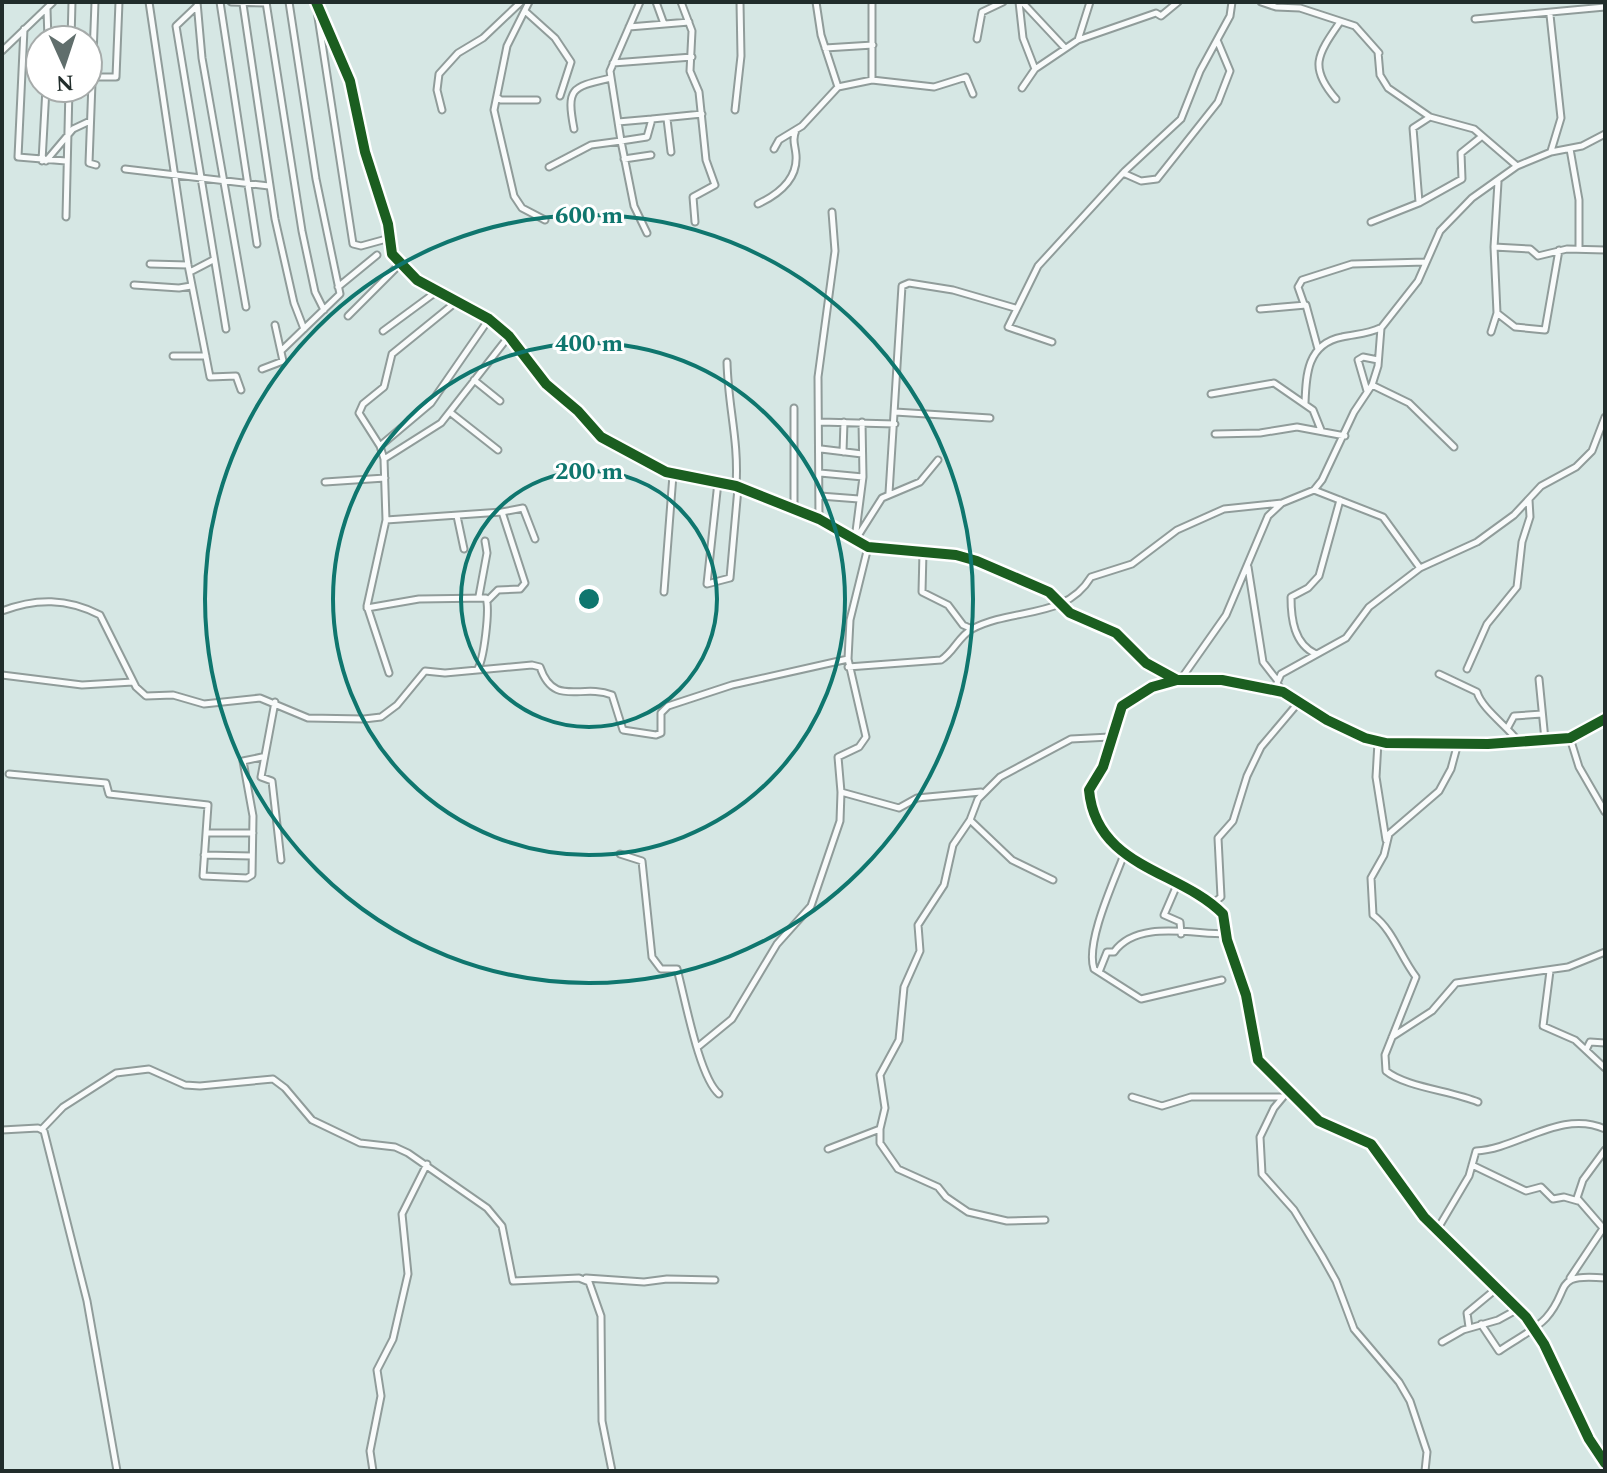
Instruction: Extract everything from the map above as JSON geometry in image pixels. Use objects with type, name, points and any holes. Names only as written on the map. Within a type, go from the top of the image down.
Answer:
[{"type":"street","points":[[29,24],[53,2]]},
{"type":"street","points":[[71,24],[72,2]]},
{"type":"street","points":[[94,24],[95,2]]},
{"type":"street","points":[[104,77],[116,77],[119,2]]},
{"type":"street","points":[[149,2],[173,174],[211,378],[236,376],[241,390]]},
{"type":"street","points":[[220,2],[257,244]]},
{"type":"street","points":[[231,2],[266,2],[302,231],[315,292],[324,310]]},
{"type":"street","points":[[282,350],[339,297],[316,179],[289,2]]},
{"type":"street","points":[[442,110],[437,90],[439,74],[458,53],[483,38],[521,2]]},
{"type":"street","points":[[529,2],[507,46],[495,113],[510,186],[522,208],[545,220]]},
{"type":"street","points":[[640,2],[612,63],[611,78],[634,206],[647,233]]},
{"type":"street","points":[[656,2],[664,24]]},
{"type":"street","points":[[681,2],[694,40],[690,71],[702,114],[706,160],[715,185],[693,197],[695,222]]},
{"type":"street","points":[[735,110],[741,56],[740,2]]},
{"type":"street","points":[[816,2],[825,48],[838,87]]},
{"type":"street","points":[[872,2],[872,80]]},
{"type":"street","points":[[977,39],[982,12],[1003,2]]},
{"type":"street","points":[[1021,2],[1065,49]]},
{"type":"street","points":[[1021,2],[1023,38],[1035,69]]},
{"type":"street","points":[[1078,40],[1090,10],[1090,2]]},
{"type":"street","points":[[1022,88],[1035,69],[1078,40],[1122,23],[1129,25],[1156,13],[1161,16],[1178,2]]},
{"type":"street","points":[[1052,342],[1008,327],[1032,272],[1123,173],[1181,119],[1232,2]]},
{"type":"street","points":[[1261,2],[1270,6],[1300,8],[1362,31],[1379,54],[1385,85],[1430,117],[1471,128],[1517,166]]},
{"type":"street","points":[[317,3],[350,81],[392,254],[436,292],[489,319],[509,336],[546,384],[583,415],[601,437],[673,475],[737,487],[819,519],[868,547],[977,561],[1049,592],[1070,613],[1116,633],[1146,663],[1179,680]]},
{"type":"street","points":[[317,3],[315,13],[353,244],[361,246],[390,238]]},
{"type":"street","points":[[197,4],[176,26],[198,177],[226,329]]},
{"type":"street","points":[[197,4],[222,180],[246,307]]},
{"type":"street","points":[[243,4],[269,186],[286,272],[304,329]]},
{"type":"street","points":[[1475,19],[1550,15],[1605,7]]},
{"type":"street","points":[[47,8],[48,24]]},
{"type":"street","points":[[525,11],[555,38],[571,62],[560,96]]},
{"type":"street","points":[[1550,15],[1561,118],[1551,152]]},
{"type":"street","points":[[629,27],[689,22]]},
{"type":"street","points":[[1336,99],[1320,80],[1318,68],[1324,47],[1340,22]]},
{"type":"street","points":[[2,51],[24,29]]},
{"type":"street","points":[[24,29],[18,157],[66,161]]},
{"type":"street","points":[[1123,173],[1141,181],[1157,179],[1218,102],[1230,71],[1217,40]]},
{"type":"street","points":[[825,48],[873,45]]},
{"type":"street","points":[[612,63],[692,57]]},
{"type":"street","points":[[774,149],[784,135],[796,130],[838,87],[872,80],[931,88],[966,77],[973,94]]},
{"type":"street","points":[[574,129],[569,104],[573,91],[585,83],[611,78]]},
{"type":"street","points":[[497,97],[501,100],[537,100]]},
{"type":"street","points":[[44,161],[45,104]]},
{"type":"street","points":[[66,217],[68,104]]},
{"type":"street","points":[[92,104],[89,163],[96,165]]},
{"type":"street","points":[[618,122],[702,114]]},
{"type":"street","points":[[1419,203],[1413,128],[1430,117]]},
{"type":"street","points":[[549,167],[591,145],[647,137],[652,119]]},
{"type":"street","points":[[667,119],[671,152]]},
{"type":"street","points":[[44,161],[67,136],[91,121]]},
{"type":"street","points":[[758,204],[784,187],[791,177],[796,159],[792,142],[796,130]]},
{"type":"street","points":[[848,667],[941,660],[951,652],[957,640],[973,629],[1018,613],[1063,604],[1084,590],[1091,577],[1132,564],[1177,530],[1224,509],[1282,503],[1314,490],[1372,385],[1381,328],[1411,292],[1440,231],[1457,211],[1517,166],[1605,134]]},
{"type":"street","points":[[1371,222],[1419,203],[1462,179],[1461,153],[1481,137]]},
{"type":"street","points":[[42,150],[55,148]]},
{"type":"street","points":[[1570,149],[1579,200],[1579,249]]},
{"type":"street","points":[[624,159],[651,155]]},
{"type":"street","points":[[125,169],[269,186]]},
{"type":"street","points":[[1491,332],[1497,313],[1494,247],[1498,181]]},
{"type":"street","points":[[819,519],[821,449],[818,377],[835,251],[832,212]]},
{"type":"street","points":[[1494,247],[1530,249],[1538,256],[1559,250],[1605,250]]},
{"type":"street","points":[[1497,313],[1515,327],[1545,330],[1559,250]]},
{"type":"street","points":[[338,287],[377,255]]},
{"type":"street","points":[[150,264],[189,269],[209,265],[213,259]]},
{"type":"street","points":[[1319,350],[1298,283],[1352,264],[1427,262]]},
{"type":"street","points":[[348,316],[400,264]]},
{"type":"street","points":[[889,493],[902,286],[909,283],[945,288],[1015,308]]},
{"type":"street","points":[[134,285],[179,288],[192,285]]},
{"type":"street","points":[[383,331],[436,292]]},
{"type":"street","points":[[389,673],[367,608],[386,520],[384,459],[380,446],[360,418],[360,408],[384,387],[392,354],[457,301]]},
{"type":"street","points":[[1260,309],[1304,304]]},
{"type":"street","points":[[380,446],[431,403],[489,319]]},
{"type":"street","points":[[262,369],[282,363],[275,325]]},
{"type":"street","points":[[1305,403],[1304,374],[1319,350],[1337,338],[1381,328]]},
{"type":"street","points":[[384,459],[406,448],[451,413],[509,336]]},
{"type":"street","points":[[173,356],[206,356]]},
{"type":"street","points":[[1368,392],[1358,360],[1363,357],[1378,360]]},
{"type":"street","points":[[718,482],[707,584],[730,578],[737,487],[737,436],[727,362]]},
{"type":"street","points":[[474,380],[500,401]]},
{"type":"street","points":[[1211,394],[1274,383],[1305,403],[1317,417],[1321,430]]},
{"type":"street","points":[[1372,385],[1409,403],[1454,447]]},
{"type":"street","points":[[794,408],[794,509]]},
{"type":"street","points":[[895,412],[990,418]]},
{"type":"street","points":[[451,413],[498,450]]},
{"type":"street","points":[[1277,680],[1346,638],[1369,607],[1420,568],[1477,542],[1501,526],[1541,486],[1565,475],[1585,460],[1596,443],[1605,417]]},
{"type":"street","points":[[820,422],[895,424]]},
{"type":"street","points":[[843,452],[844,422]]},
{"type":"street","points":[[856,539],[863,477],[862,422]]},
{"type":"street","points":[[1215,434],[1260,433],[1297,427],[1345,436]]},
{"type":"street","points":[[821,449],[862,454]]},
{"type":"street","points":[[856,539],[872,510],[889,493],[920,482],[938,460]]},
{"type":"street","points":[[820,473],[863,477]]},
{"type":"street","points":[[664,592],[673,475]]},
{"type":"street","points":[[325,482],[385,478]]},
{"type":"street","points":[[1314,490],[1371,509],[1388,521],[1420,568]]},
{"type":"street","points":[[819,496],[859,499]]},
{"type":"street","points":[[1467,669],[1487,624],[1517,587],[1522,542],[1530,517],[1528,499]]},
{"type":"street","points":[[1316,654],[1301,643],[1292,621],[1291,597],[1308,588],[1319,576],[1340,500]]},
{"type":"street","points":[[1179,680],[1218,631],[1264,523],[1282,503]]},
{"type":"street","points":[[386,520],[525,509],[535,539]]},
{"type":"street","points":[[476,671],[481,663],[488,601],[498,590],[520,589],[525,583],[502,512]]},
{"type":"street","points":[[457,516],[464,549]]},
{"type":"street","points":[[479,596],[487,553],[485,541]]},
{"type":"street","points":[[699,1046],[732,1019],[777,944],[811,906],[840,821],[838,757],[864,744],[866,737],[848,659],[850,620],[868,547]]},
{"type":"street","points":[[923,552],[922,592],[948,605],[963,625],[973,629]]},
{"type":"street","points":[[1247,566],[1263,662],[1283,692]]},
{"type":"street","points":[[367,608],[419,599],[479,596],[488,601]]},
{"type":"street","points":[[2,611],[32,600],[71,604],[100,615],[133,682],[146,696],[173,695],[204,704],[246,698],[275,702],[308,718],[374,718],[386,714],[407,695],[420,673],[476,671],[511,664],[537,666],[543,682],[552,688],[612,695],[623,730],[656,735],[661,733],[661,713],[668,706],[732,685],[848,659]]},
{"type":"street","points":[[1439,674],[1477,692],[1479,700],[1508,727],[1518,742]]},
{"type":"street","points":[[2,675],[82,685],[133,682]]},
{"type":"street","points":[[1539,679],[1545,740]]},
{"type":"street","points":[[1605,719],[1570,738],[1518,742],[1378,742],[1327,720],[1283,692],[1222,680],[1179,680],[1152,687],[1122,706],[1103,767],[1092,783],[1089,798],[1098,823],[1125,852],[1148,871],[1213,905],[1223,914],[1226,934],[1246,995],[1256,1055],[1319,1121],[1371,1144],[1437,1230],[1534,1327],[1574,1402],[1589,1439],[1605,1463]]},
{"type":"street","points":[[275,702],[262,757],[261,777],[272,781],[281,860]]},
{"type":"street","points":[[1213,905],[1221,897],[1218,838],[1233,821],[1247,776],[1261,747],[1299,702]]},
{"type":"street","points":[[1508,727],[1514,716],[1542,714]]},
{"type":"street","points":[[1045,1220],[1007,1221],[968,1212],[946,1197],[938,1187],[898,1169],[880,1143],[885,1108],[880,1075],[899,1040],[901,997],[920,951],[918,925],[944,885],[953,845],[970,820],[982,792],[1000,777],[1071,739],[1110,737]]},
{"type":"street","points":[[1570,738],[1579,767],[1605,812]]},
{"type":"street","points":[[1378,742],[1376,777],[1386,840],[1384,855],[1371,878],[1372,909],[1376,918],[1388,925],[1399,954],[1414,973],[1416,983],[1392,1037],[1384,1064],[1394,1078],[1445,1090],[1478,1102]]},
{"type":"street","points":[[1386,840],[1393,828],[1439,791],[1451,769],[1458,743]]},
{"type":"street","points":[[9,774],[106,783],[109,794],[208,805],[205,877],[250,877],[253,833],[243,761],[262,757]]},
{"type":"street","points":[[841,792],[899,808],[917,798],[982,792]]},
{"type":"street","points":[[970,820],[1012,860],[1053,880]]},
{"type":"street","points":[[206,833],[253,833]]},
{"type":"street","points":[[1125,852],[1092,950],[1092,963],[1099,972],[1141,999],[1222,980]]},
{"type":"street","points":[[620,854],[642,861],[652,957],[661,969],[677,969],[712,1086],[719,1094]]},
{"type":"street","points":[[204,855],[252,856]]},
{"type":"street","points":[[1177,885],[1164,915],[1180,922],[1181,934]]},
{"type":"street","points":[[1099,972],[1107,952],[1114,952],[1124,941],[1147,931],[1226,934]]},
{"type":"street","points":[[1392,1037],[1432,1011],[1456,983],[1550,971],[1605,952]]},
{"type":"street","points":[[1550,971],[1543,1026],[1575,1040],[1605,1068]]},
{"type":"street","points":[[1586,1051],[1590,1042],[1605,1043]]},
{"type":"street","points":[[2,1130],[42,1129],[63,1107],[116,1073],[149,1069],[185,1085],[200,1086],[273,1079],[285,1088],[312,1120],[360,1143],[395,1147],[427,1164],[497,1217],[507,1244],[513,1281],[586,1278],[644,1282],[715,1280]]},
{"type":"street","points":[[1289,1090],[1260,1137],[1262,1174],[1294,1210],[1322,1256],[1358,1335],[1392,1373],[1410,1401],[1427,1452],[1425,1471]]},
{"type":"street","points":[[1132,1097],[1162,1106],[1191,1097],[1282,1097]]},
{"type":"street","points":[[1437,1230],[1469,1176],[1476,1151],[1498,1150],[1534,1132],[1584,1125],[1605,1129]]},
{"type":"street","points":[[42,1129],[57,1175],[87,1301],[117,1471]]},
{"type":"street","points":[[828,1149],[880,1129]]},
{"type":"street","points":[[1578,1201],[1583,1180],[1605,1150]]},
{"type":"street","points":[[373,1471],[370,1451],[381,1396],[377,1370],[393,1339],[408,1274],[401,1233],[402,1214],[427,1164]]},
{"type":"street","points":[[1472,1165],[1526,1191],[1541,1187],[1553,1199],[1564,1197],[1578,1201],[1604,1227],[1560,1290],[1547,1317],[1498,1351],[1481,1324]]},
{"type":"street","points":[[1569,1280],[1583,1276],[1605,1278]]},
{"type":"street","points":[[586,1278],[601,1316],[602,1421],[611,1451],[612,1471]]},
{"type":"street","points":[[1469,1327],[1467,1313],[1496,1289]]},
{"type":"street","points":[[1442,1342],[1469,1327],[1498,1320],[1518,1309]]},
{"type":"cycle path","points":[[316,2],[350,81],[365,152],[388,224],[392,254],[417,280],[489,319],[509,336],[546,384],[578,411],[601,437],[666,472],[736,486],[819,519],[868,547],[956,555],[977,561],[1049,592],[1070,613],[1116,633],[1146,663],[1177,680]]},
{"type":"cycle path","points":[[1605,719],[1570,738],[1488,744],[1386,743],[1365,738],[1327,720],[1283,692],[1222,680],[1177,680],[1152,687],[1122,706],[1103,767],[1089,790],[1095,816],[1107,836],[1123,852],[1205,899],[1223,914],[1227,940],[1246,995],[1258,1060],[1319,1121],[1371,1144],[1424,1217],[1526,1317],[1544,1344],[1589,1439],[1605,1463]]}]
